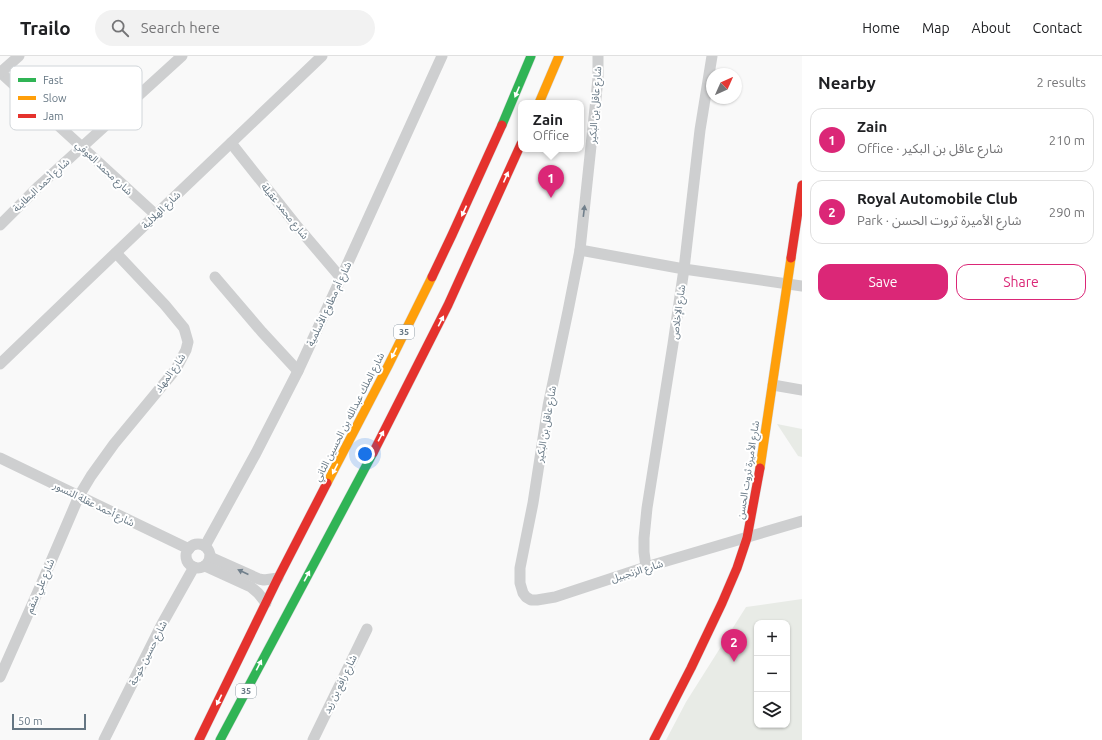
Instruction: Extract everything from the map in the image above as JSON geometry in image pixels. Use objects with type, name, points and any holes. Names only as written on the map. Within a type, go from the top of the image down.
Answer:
[{"type":"main road","name":"شارع الملك عبدالله بن الحسين الثاني","points":[[199,740],[278,578],[388,366],[452,235],[531,56]]},
{"type":"main road","points":[[540,100],[559,56]]},
{"type":"main road","name":"35","points":[[220,740],[390,421],[448,305],[518,151]]},
{"type":"main road","name":"شارع الأميرة ثروت الحسن","points":[[654,740],[722,603],[737,568],[747,538],[760,468],[802,185]]},
{"type":"street","points":[[0,72],[19,56]]},
{"type":"street","name":"شارع أحمد البطاينة","points":[[142,93],[182,56]]},
{"type":"street","name":"شارع الهلالية","points":[[0,364],[322,56]]},
{"type":"street","name":"شارع أم مطاوع الأسلمية","points":[[205,546],[256,453],[298,371],[442,56]]},
{"type":"street","name":"شارع عاقل بن البكير","points":[[526,597],[521,588],[520,568],[533,503],[548,406],[580,250],[594,124],[598,78],[598,56]]},
{"type":"street","name":"شارع الإخلاص","points":[[646,567],[644,538],[647,508],[684,269],[700,130],[712,56]]},
{"type":"street","name":"شارع محمد العوفي","points":[[0,72],[10,81]]},
{"type":"street","name":"شارع محمد العوفي","points":[[63,130],[156,215]]},
{"type":"street","name":"شارع أحمد البطاينة","points":[[0,224],[101,130]]},
{"type":"street","name":"شارع محمد عقيلة","points":[[231,143],[300,231],[341,278]]},
{"type":"street","points":[[580,250],[684,269],[802,286]]},
{"type":"street","name":"شارع المهاد","points":[[79,496],[91,476],[114,444],[176,369],[186,350],[188,342],[184,328],[177,318],[116,253]]},
{"type":"street","points":[[215,277],[298,371]]},
{"type":"street","points":[[773,384],[802,390]]},
{"type":"street","name":"شارع أحمد عقلة النسور","points":[[0,458],[189,548]]},
{"type":"street","name":"شارع علي شقم","points":[[0,677],[79,496]]},
{"type":"street","name":"شارع الزنجبيل","points":[[526,597],[531,600],[555,597],[646,567],[802,521]]},
{"type":"street","points":[[203,563],[210,552],[205,546],[196,544],[189,548],[186,554],[190,564],[203,563],[264,580],[278,578]]},
{"type":"street","points":[[203,563],[251,587],[266,603]]},
{"type":"street","name":"شارع حسين خوجة","points":[[104,740],[162,624],[203,563]]},
{"type":"street","name":"شارع رافع بن زيد","points":[[313,740],[367,629]]},
{"type":"shaded area","points":[[777,424],[802,429],[802,457],[798,456]]},
{"type":"shaded area","points":[[802,599],[802,740],[666,740],[686,702],[746,607]]},
{"type":"traffic: fast","points":[[502,125],[531,56]]},
{"type":"traffic: fast","points":[[220,740],[373,453]]},
{"type":"traffic: slow","points":[[540,100],[559,56]]},
{"type":"traffic: slow","points":[[760,468],[791,258]]},
{"type":"traffic: slow","points":[[327,483],[388,366],[432,277]]},
{"type":"traffic: jam","points":[[432,277],[502,125]]},
{"type":"traffic: jam","points":[[373,453],[448,305],[518,151]]},
{"type":"traffic: jam","points":[[791,258],[802,185]]},
{"type":"traffic: jam","points":[[654,740],[691,668],[737,568],[747,538],[760,468]]},
{"type":"traffic: jam","points":[[199,740],[278,578],[327,483]]},
{"type":"place","name":"Zain","points":[[551,198]]},
{"type":"place","name":"Royal Automobile Club","points":[[734,662]]}]
